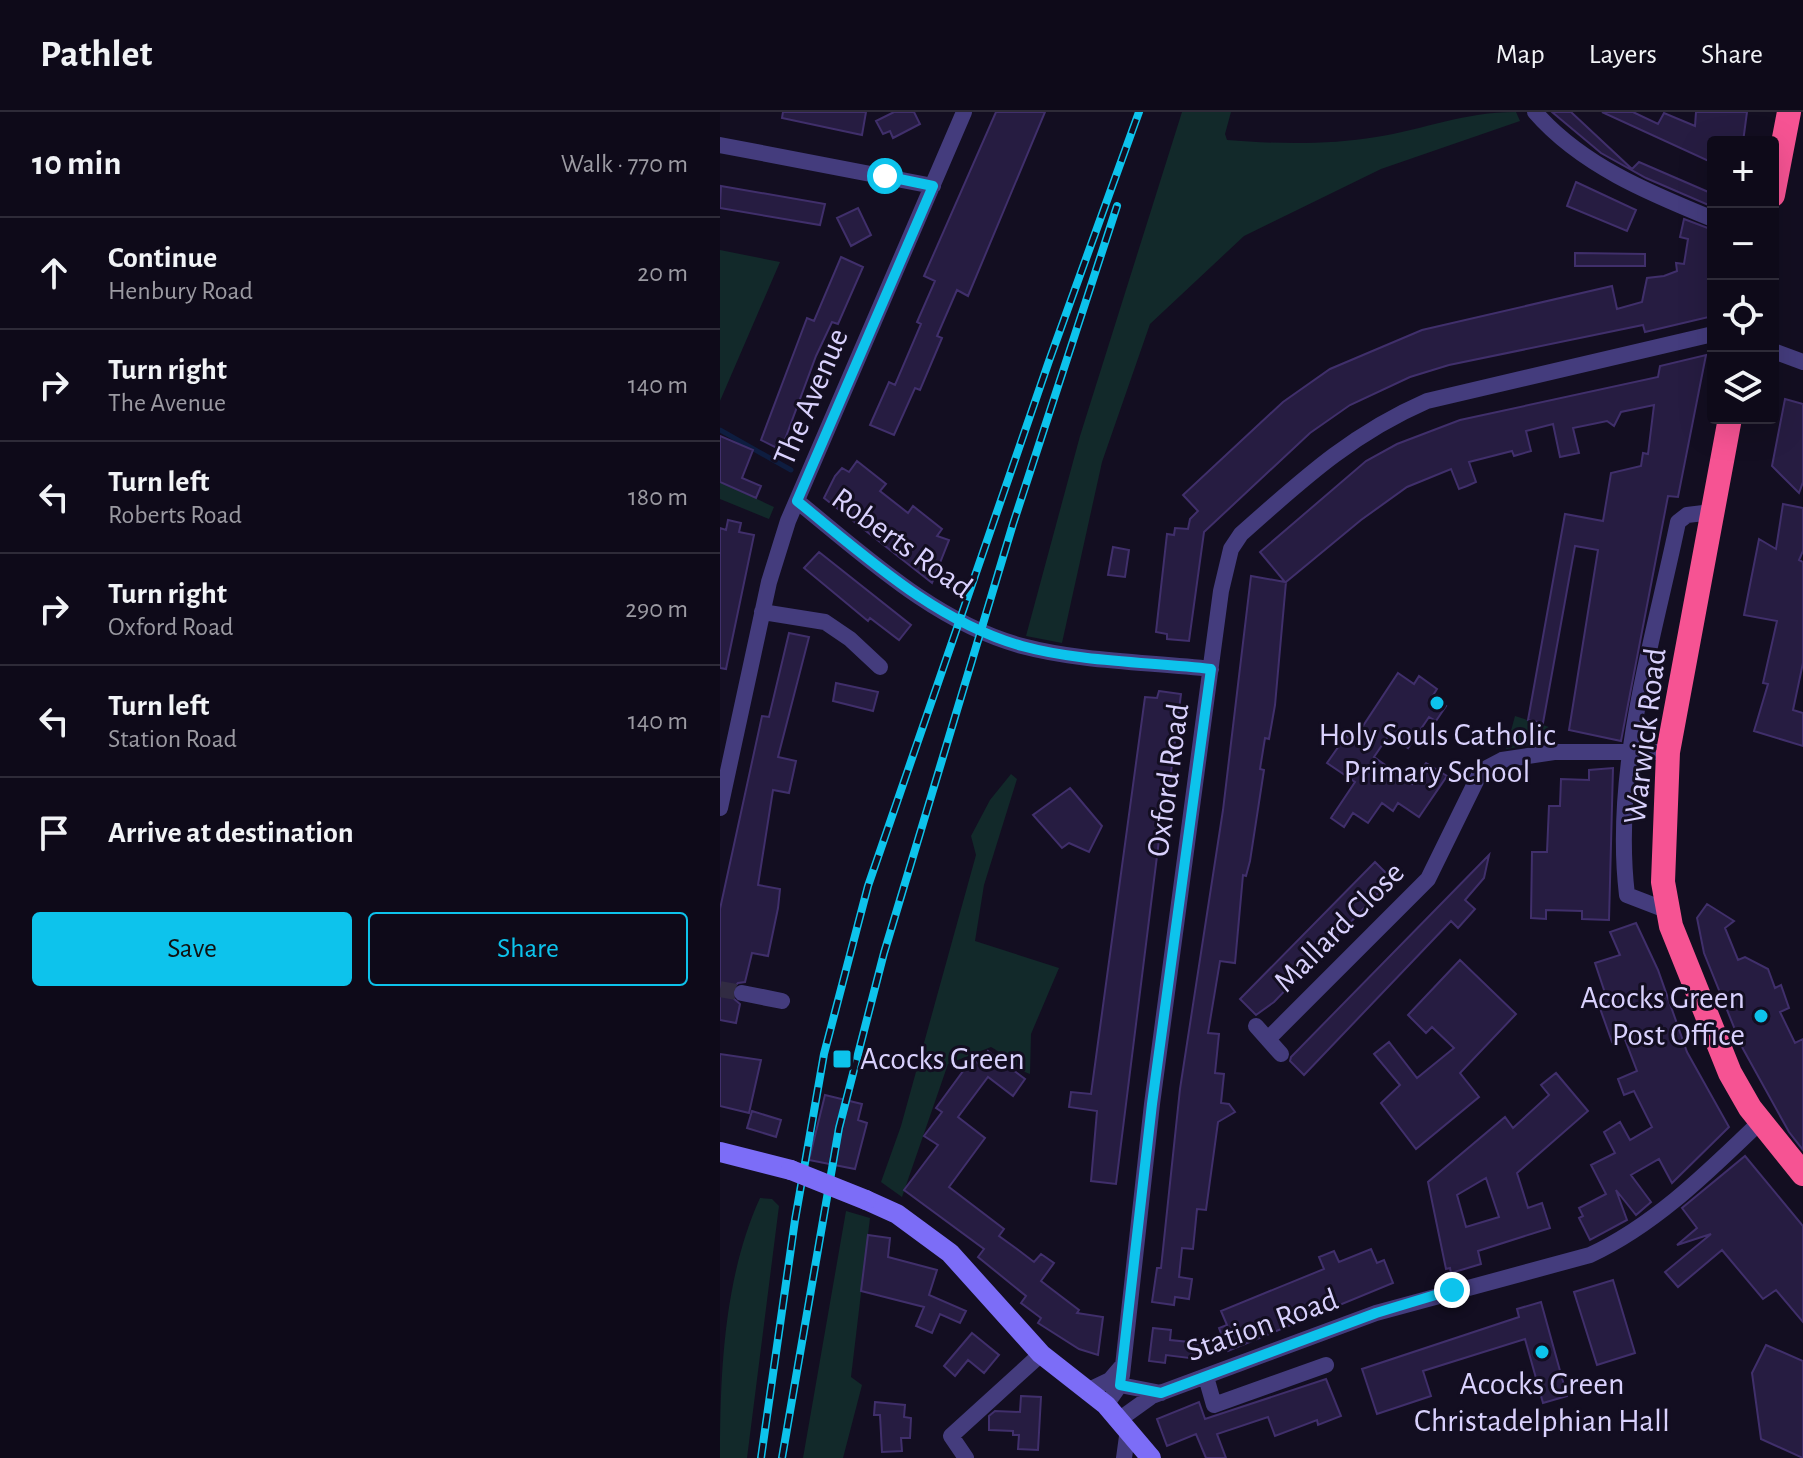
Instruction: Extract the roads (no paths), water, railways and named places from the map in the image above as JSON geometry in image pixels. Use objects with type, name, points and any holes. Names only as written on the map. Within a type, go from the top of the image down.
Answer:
[{"type":"highway","points":[[1779,164],[1789,112]]},
{"type":"highway","name":"Warwick Road","points":[[1729,424],[1668,752],[1655,906],[1720,1050],[1760,1122],[1803,1174]]},
{"type":"main road","points":[[720,1152],[791,1170],[897,1214],[950,1253],[1041,1354],[1089,1390],[1118,1418],[1151,1458]]},
{"type":"street","name":"The Avenue","points":[[720,808],[775,561],[797,501],[964,112]]},
{"type":"street","points":[[1535,112],[1556,135],[1602,168],[1707,216]]},
{"type":"street","points":[[720,145],[933,186]]},
{"type":"street","name":"Oxford Road","points":[[1118,1418],[1152,1104],[1225,565],[1231,549],[1241,534],[1325,459],[1364,432],[1427,401],[1707,335]]},
{"type":"street","points":[[1776,352],[1803,362]]},
{"type":"street","name":"Roberts Road","points":[[797,501],[924,600],[981,631],[1024,647],[1211,669]]},
{"type":"street","points":[[1655,906],[1627,895],[1624,866],[1630,752],[1678,522],[1687,515],[1712,512]]},
{"type":"street","points":[[762,612],[825,622],[850,639],[880,667]]},
{"type":"street","name":"Mallard Close","points":[[1268,1039],[1428,879],[1481,771],[1502,760],[1554,752],[1668,752]]},
{"type":"street","points":[[742,993],[782,1001]]},
{"type":"street","name":"Mallard Close","points":[[1256,1026],[1281,1054]]},
{"type":"street","name":"Station Road","points":[[1118,1418],[1161,1393],[1376,1313],[1590,1255],[1637,1231],[1760,1122]]},
{"type":"street","points":[[966,1458],[951,1436],[1041,1354]]},
{"type":"street","points":[[1206,1377],[1214,1405],[1326,1365]]},
{"type":"street","points":[[1089,1390],[1110,1380],[1122,1366]]},
{"type":"street","name":"Station Road","points":[[1120,1385],[1161,1393]]},
{"type":"street","points":[[1118,1418],[1124,1458]]},
{"type":"waterway","points":[[720,430],[791,470]]},
{"type":"tunnel","points":[[720,989],[742,993]]},
{"type":"railway","points":[[761,1458],[795,1220],[824,1054],[868,886],[1049,361],[1139,112]]},
{"type":"railway","points":[[782,1458],[839,1128],[884,953],[1013,524],[1117,206]]},
{"type":"place","name":"Holy Souls Catholic Primary School","points":[[1437,703]]},
{"type":"place","name":"Acocks Green Post Office","points":[[1761,1016]]},
{"type":"place","name":"Acocks Green","points":[[842,1059]]},
{"type":"place","name":"Acocks Green Christadelphian Hall","points":[[1542,1352]]}]
